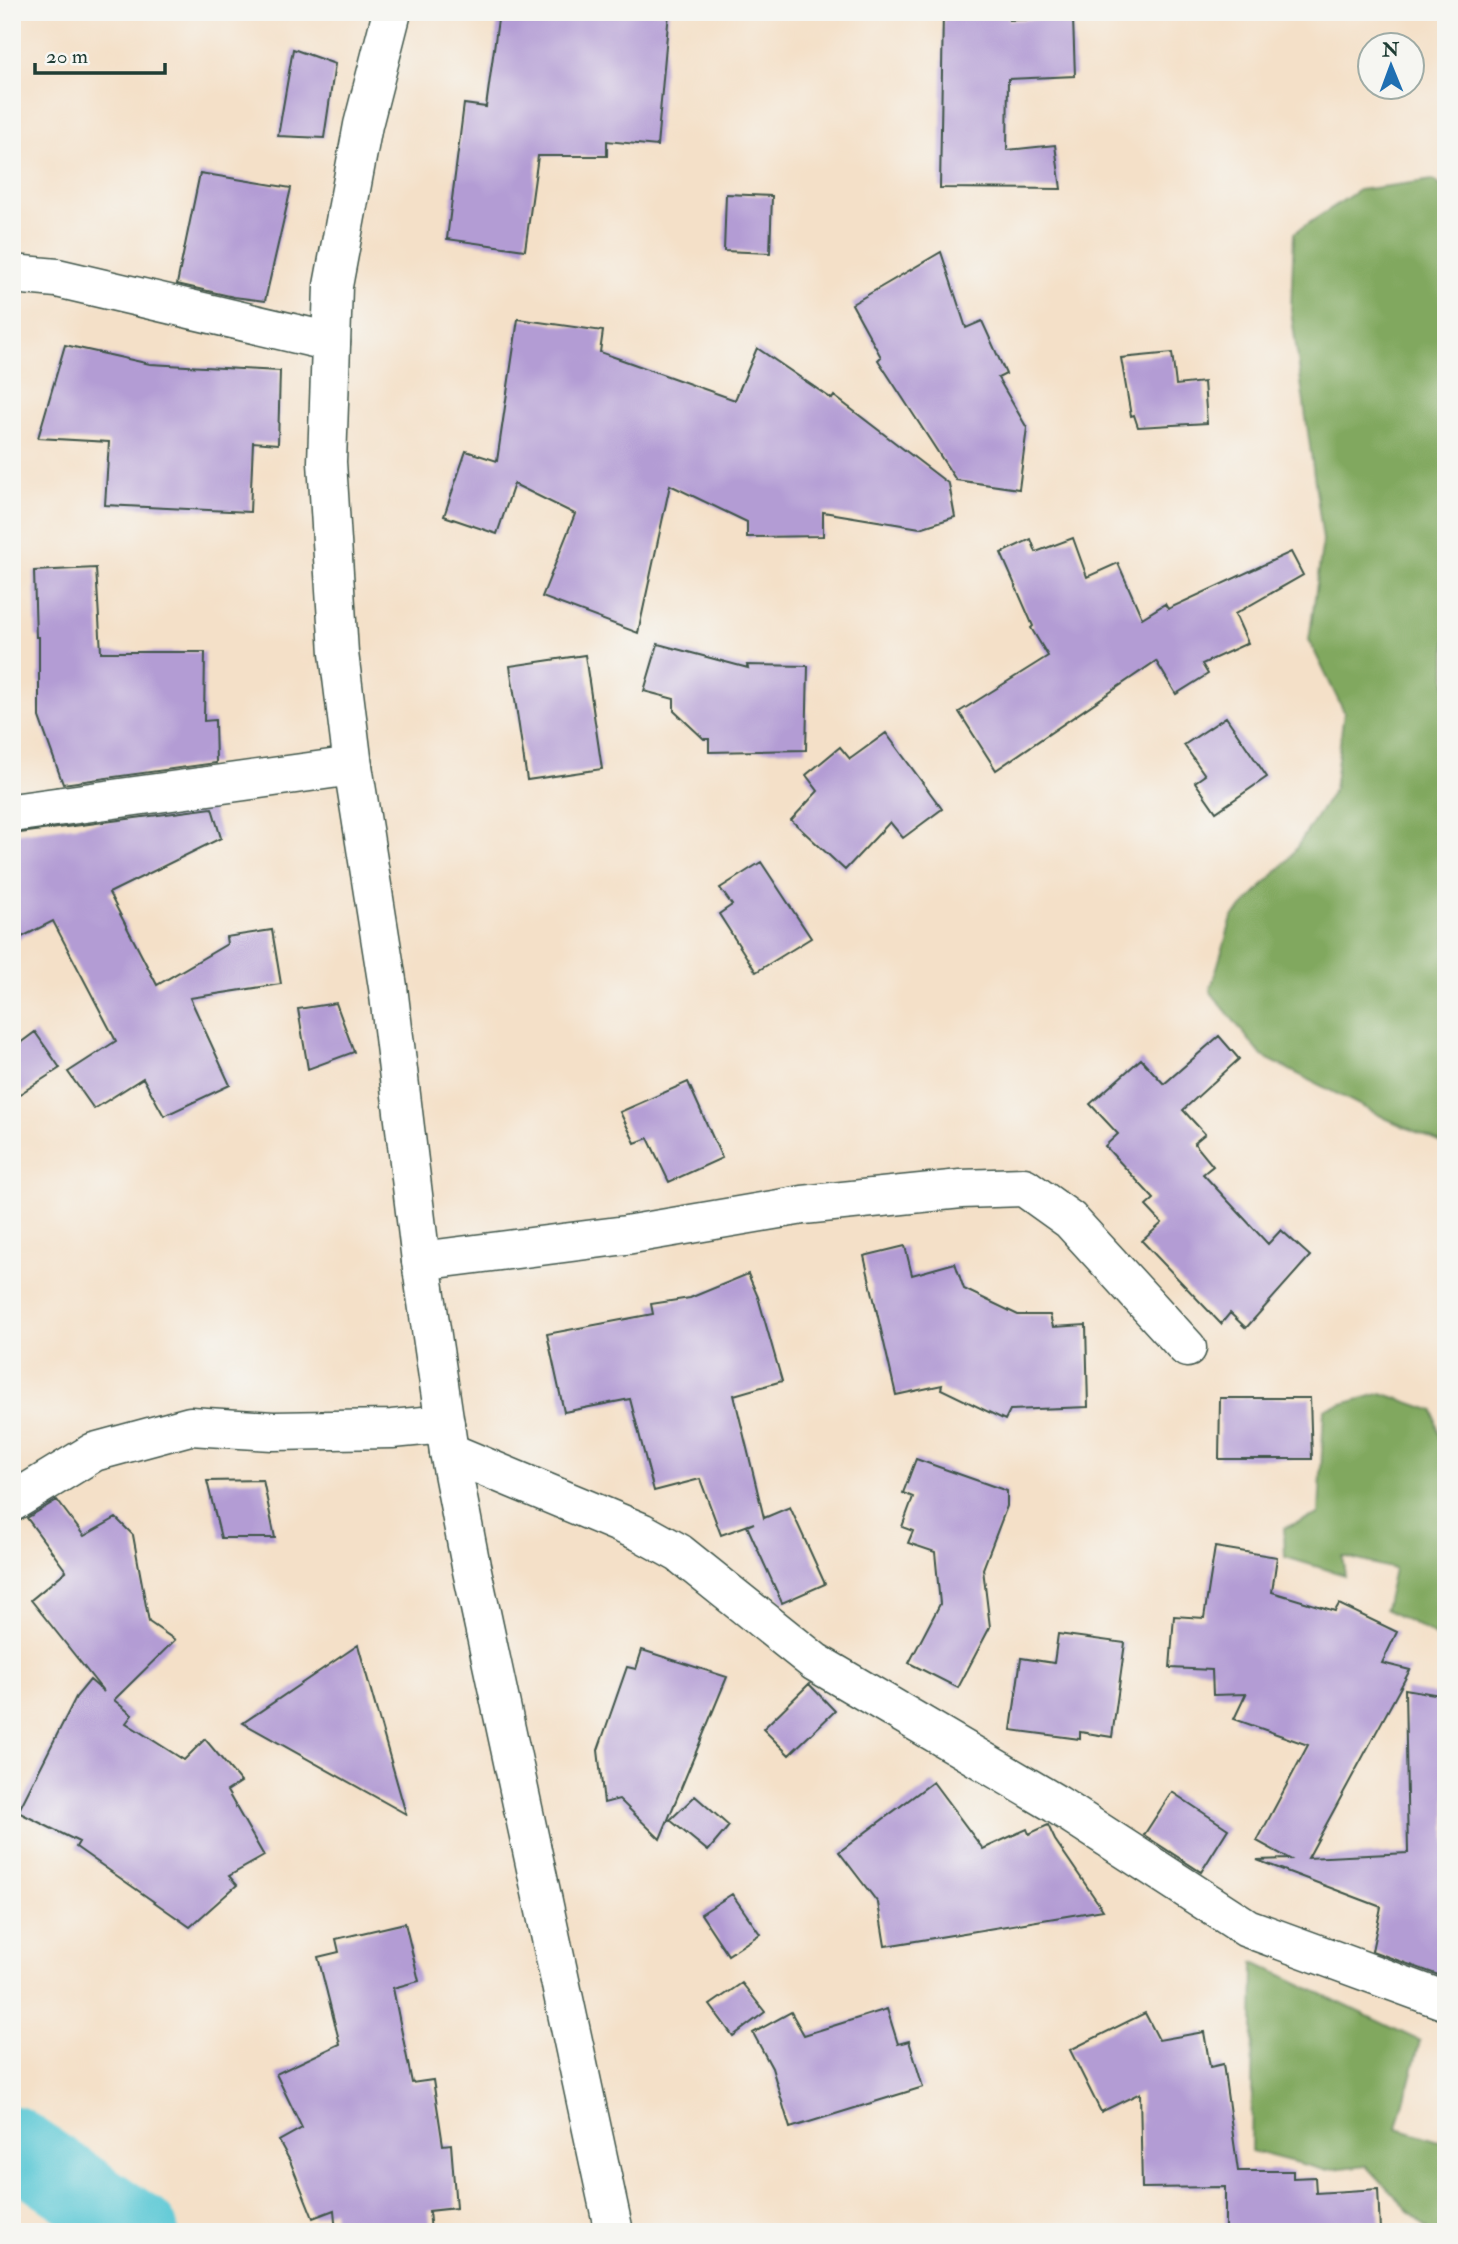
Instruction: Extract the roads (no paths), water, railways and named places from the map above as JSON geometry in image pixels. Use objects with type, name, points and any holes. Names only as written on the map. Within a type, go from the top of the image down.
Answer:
[{"type":"street","points":[[392,12],[363,125],[333,286],[327,462],[339,653],[388,987],[421,1261],[447,1438],[474,1580],[614,2232]]},
{"type":"street","points":[[12,274],[57,278],[331,341]]},
{"type":"street","points":[[12,813],[354,766]]},
{"type":"street","points":[[421,1261],[625,1235],[803,1205],[961,1189],[1024,1187],[1070,1220],[1187,1348]]},
{"type":"street","points":[[12,1502],[94,1452],[190,1426],[273,1431],[392,1429],[447,1438],[642,1532],[679,1553],[815,1662],[1056,1804],[1247,1928],[1446,2001]]},
{"type":"waterway","points":[[12,2144],[140,2232]]}]
